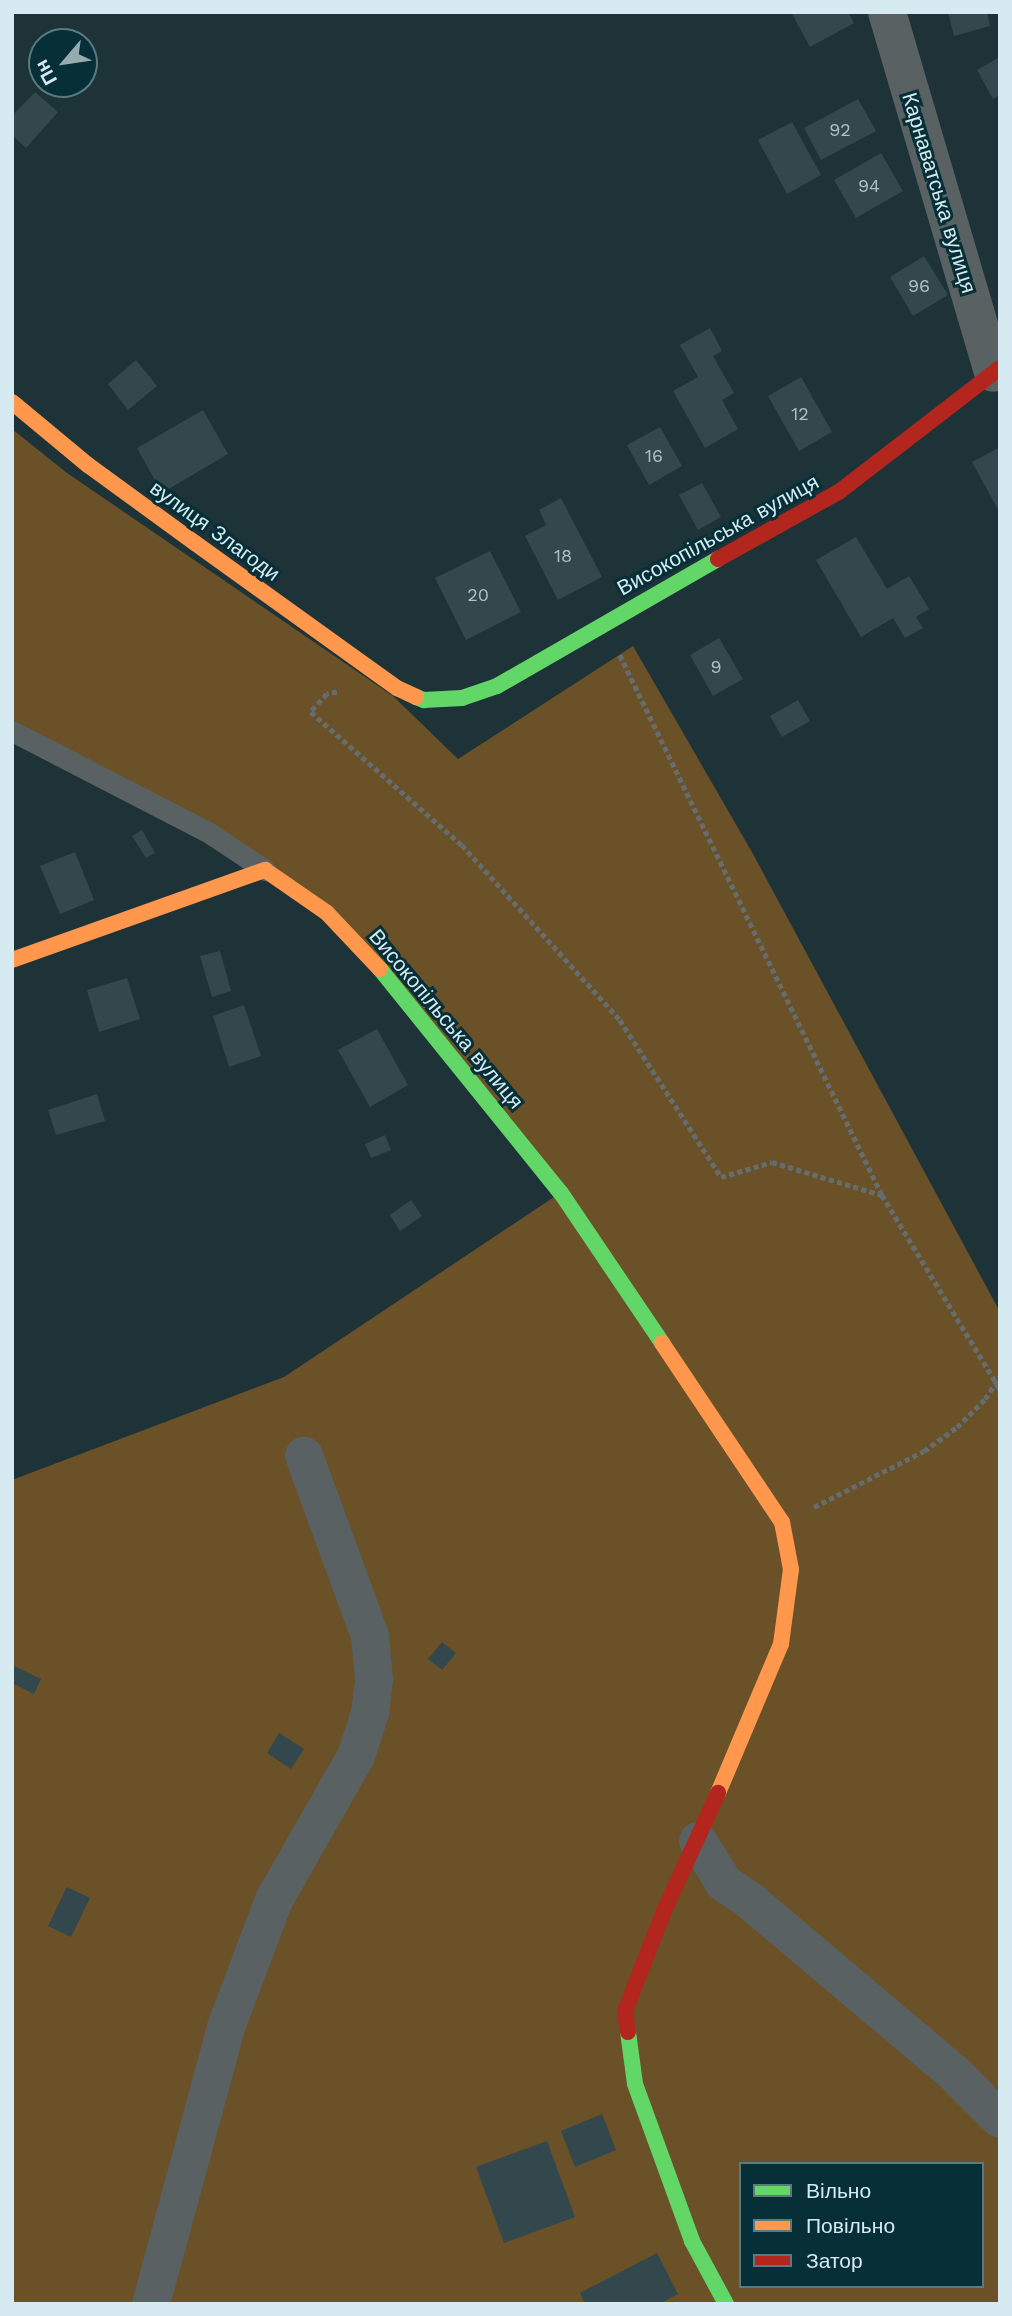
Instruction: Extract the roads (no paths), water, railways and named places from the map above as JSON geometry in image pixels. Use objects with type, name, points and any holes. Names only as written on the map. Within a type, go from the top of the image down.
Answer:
[{"type":"street","name":"Карнаватська вулиця","points":[[887,12],[996,370]]},
{"type":"street","name":"Високопільська вулиця","points":[[391,684],[424,700],[462,698],[497,686],[840,491],[996,370]]},
{"type":"street","name":"вулиця Злагоди","points":[[12,402],[99,473],[391,684]]},
{"type":"street","name":"Високопільська вулиця","points":[[265,870],[327,913],[398,988],[561,1193],[782,1522],[791,1569],[780,1644],[698,1841]]},
{"type":"street","points":[[12,960],[265,870]]},
{"type":"street","points":[[151,2304],[226,2027],[274,1900],[356,1756],[370,1713],[374,1680],[370,1636],[304,1456]]},
{"type":"street","points":[[698,1841],[724,1883],[748,1899],[954,2073],[1000,2119]]},
{"type":"street","points":[[698,1841],[664,1911],[625,2011],[635,2084],[692,2241],[726,2304]]},
{"type":"lane","points":[[12,731],[208,832],[265,870]]}]
